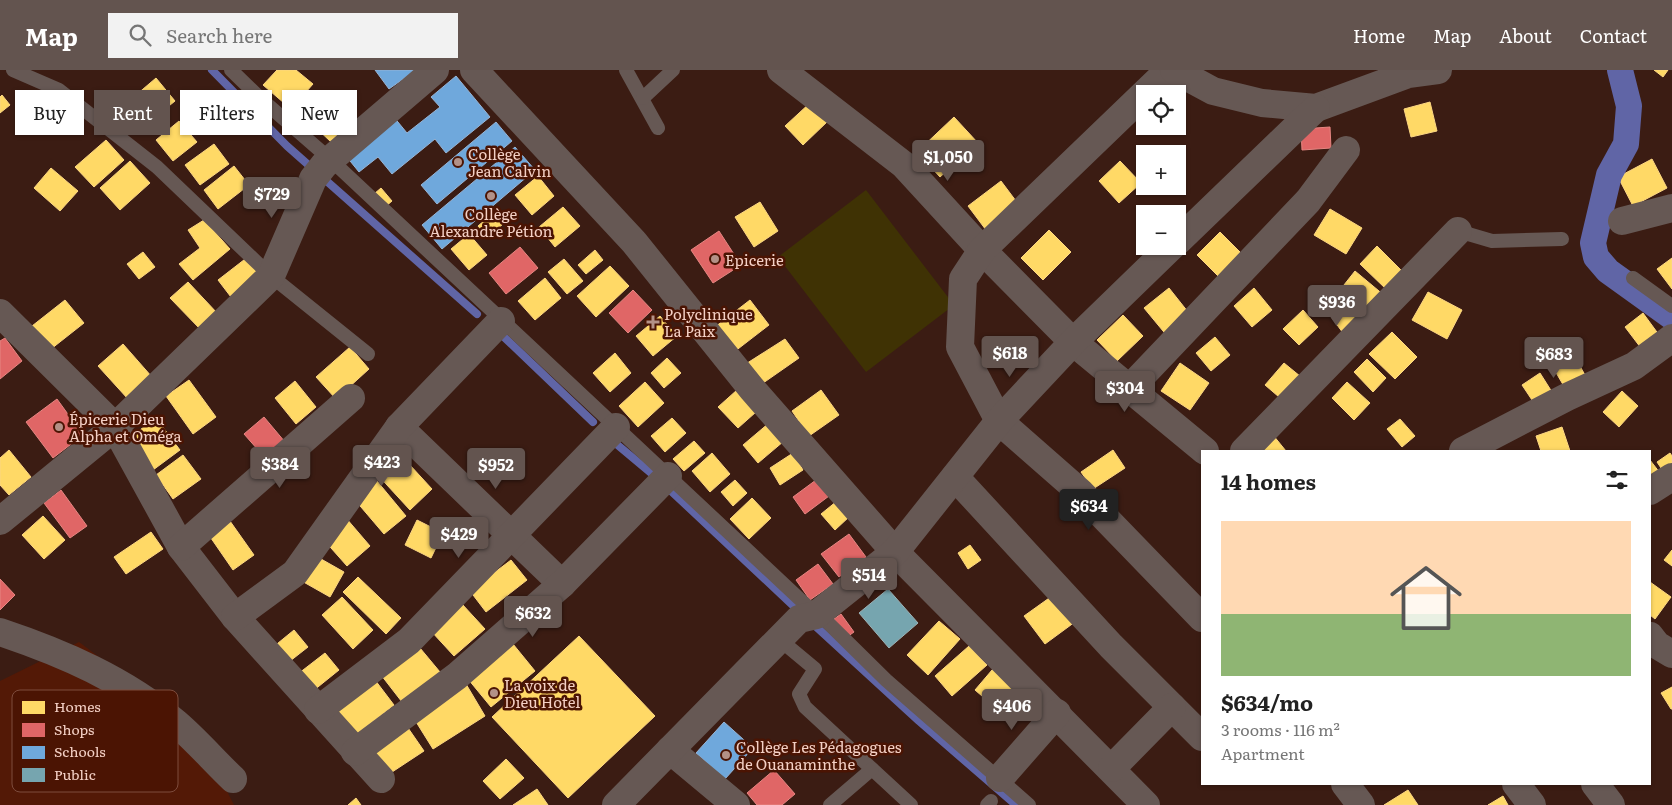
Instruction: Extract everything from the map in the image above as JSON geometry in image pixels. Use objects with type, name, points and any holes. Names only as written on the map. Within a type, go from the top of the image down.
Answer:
[{"type":"street","points":[[0,521],[115,427],[271,276],[323,168],[434,70]]},
{"type":"street","points":[[474,70],[634,242],[752,389],[895,552],[1112,768],[1146,805]]},
{"type":"street","points":[[781,70],[904,165],[982,250],[1073,342],[1204,450]]},
{"type":"street","points":[[1169,70],[982,250],[963,279],[960,347],[999,421],[1080,492],[1201,617]]},
{"type":"street","points":[[1174,70],[1213,91],[1262,103],[1316,108]]},
{"type":"street","points":[[1186,233],[1316,108],[1407,72],[1438,70]]},
{"type":"street","points":[[1130,389],[1308,201],[1346,150]]},
{"type":"street","points":[[1622,221],[1672,208]]},
{"type":"street","points":[[1245,450],[1458,231]]},
{"type":"street","points":[[616,805],[779,639],[895,552],[999,421],[1073,342],[1163,255]]},
{"type":"street","points":[[0,313],[115,427],[181,547],[234,617],[381,779]]},
{"type":"street","points":[[234,617],[294,574],[399,427],[501,321]]},
{"type":"street","points":[[1465,450],[1566,397],[1634,366],[1672,338]]},
{"type":"street","points":[[181,547],[351,398]]},
{"type":"street","points":[[399,427],[562,584]]},
{"type":"street","points":[[318,710],[409,641],[616,427]]},
{"type":"street","points":[[356,752],[457,676],[562,584],[668,476]]},
{"type":"street","points":[[955,477],[1111,646],[1201,736]]},
{"type":"street","points":[[1651,490],[1672,477]]},
{"type":"street","points":[[0,632],[44,646],[120,683],[130,690]]},
{"type":"street","points":[[1651,637],[1657,645],[1672,654]]},
{"type":"street","points":[[1112,768],[1172,707]]},
{"type":"street","points":[[992,795],[1057,713]]},
{"type":"street","points":[[178,725],[233,779]]},
{"type":"street","points":[[670,750],[736,805]]},
{"type":"street","points":[[1347,785],[1361,805]]},
{"type":"street","points":[[1517,785],[1532,805]]},
{"type":"street","points":[[1596,785],[1611,805]]},
{"type":"lane","points":[[13,70],[58,90],[157,167],[271,276],[368,354]]},
{"type":"lane","points":[[231,70],[261,99],[323,168],[501,321],[806,605],[811,615],[886,680],[992,795],[1029,805]]},
{"type":"lane","points":[[626,70],[658,128]]},
{"type":"lane","points":[[643,98],[673,70]]},
{"type":"lane","points":[[1458,231],[1492,241],[1562,239]]},
{"type":"lane","points":[[1633,278],[1672,306]]},
{"type":"lane","points":[[779,639],[815,669],[799,694],[805,707],[911,805]]},
{"type":"lane","points":[[830,805],[872,769]]},
{"type":"shaded area","points":[[866,190],[954,305],[866,372],[778,257]]},
{"type":"shaded area","points":[[79,642],[143,690],[12,690],[12,792],[178,792],[178,716],[196,730],[234,805],[0,805],[0,681]]},
{"type":"building: Homes","points":[[277,70],[296,70],[313,84],[308,90],[282,90],[282,101],[272,93],[272,90],[269,90],[263,85]]},
{"type":"building: Homes","points":[[1654,70],[1668,70],[1663,77]]},
{"type":"building: Homes","points":[[156,78],[166,90],[142,90]]},
{"type":"building: Homes","points":[[2,95],[10,105],[0,113],[0,97]]},
{"type":"building: Homes","points":[[170,95],[175,101],[170,105]]},
{"type":"building: Homes","points":[[811,102],[828,121],[803,145],[785,126]]},
{"type":"building: Homes","points":[[1430,102],[1437,131],[1411,137],[1404,109]]},
{"type":"building: Homes","points":[[954,117],[978,143],[940,177],[917,152]]},
{"type":"building: Homes","points":[[179,121],[180,135],[191,135],[197,142],[173,161],[156,140],[162,135],[170,135],[170,128]]},
{"type":"building: Homes","points":[[324,135],[337,135],[331,142]]},
{"type":"building: Homes","points":[[106,140],[124,160],[94,187],[75,167]]},
{"type":"building: Homes","points":[[214,144],[229,164],[200,185],[185,165]]},
{"type":"building: Homes","points":[[1652,159],[1667,188],[1633,206],[1618,177]]},
{"type":"building: Homes","points":[[130,161],[150,183],[120,210],[100,188]]},
{"type":"building: Homes","points":[[1120,161],[1136,178],[1136,188],[1119,203],[1099,181]]},
{"type":"building: Homes","points":[[234,166],[249,185],[218,209],[204,190]]},
{"type":"building: Homes","points":[[51,168],[78,191],[60,211],[34,188]]},
{"type":"building: Homes","points":[[538,176],[554,196],[532,215],[515,195]]},
{"type":"building: Homes","points":[[1001,181],[1019,205],[986,230],[968,206]]},
{"type":"building: Homes","points":[[381,188],[392,201],[385,207],[374,194]]},
{"type":"building: Homes","points":[[760,202],[778,231],[754,247],[735,217]]},
{"type":"building: Homes","points":[[563,207],[580,226],[555,247],[539,227]]},
{"type":"building: Homes","points":[[1330,209],[1362,228],[1346,254],[1314,235]]},
{"type":"building: Homes","points":[[493,213],[503,224],[487,238],[478,226]]},
{"type":"building: Homes","points":[[204,220],[230,249],[193,280],[179,264],[200,248],[188,230]]},
{"type":"building: Homes","points":[[1049,230],[1071,252],[1043,280],[1021,258]]},
{"type":"building: Homes","points":[[1220,232],[1248,260],[1225,283],[1197,255]]},
{"type":"building: Homes","points":[[469,234],[487,255],[469,270],[451,249]]},
{"type":"building: Homes","points":[[1377,246],[1404,273],[1387,290],[1360,264]]},
{"type":"building: Homes","points":[[595,250],[603,260],[586,274],[578,265]]},
{"type":"building: Homes","points":[[143,252],[155,267],[139,279],[127,264]]},
{"type":"building: Homes","points":[[249,256],[265,276],[234,301],[218,280]]},
{"type":"building: Homes","points":[[1672,258],[1672,289],[1657,269]]},
{"type":"building: Homes","points":[[564,259],[583,281],[567,294],[548,272]]},
{"type":"building: Homes","points":[[610,266],[629,286],[596,317],[577,296]]},
{"type":"building: Homes","points":[[1355,271],[1385,296],[1370,314],[1340,290]]},
{"type":"building: Homes","points":[[545,278],[561,298],[535,320],[518,301]]},
{"type":"building: Homes","points":[[188,282],[218,314],[201,330],[170,298]]},
{"type":"building: Homes","points":[[1169,288],[1192,317],[1168,337],[1144,308]]},
{"type":"building: Homes","points":[[1254,288],[1272,310],[1252,327],[1234,306]]},
{"type":"building: Homes","points":[[1428,292],[1462,310],[1447,339],[1412,320]]},
{"type":"building: Homes","points":[[1348,299],[1365,322],[1346,337],[1329,314]]},
{"type":"building: Homes","points":[[65,300],[84,323],[51,349],[32,326]]},
{"type":"building: Homes","points":[[750,300],[769,325],[734,352],[715,327]]},
{"type":"building: Homes","points":[[1303,310],[1318,327],[1299,345],[1283,329]]},
{"type":"building: Homes","points":[[1643,313],[1662,339],[1644,352],[1625,327]]},
{"type":"building: Homes","points":[[1123,315],[1143,336],[1117,361],[1097,340]]},
{"type":"building: Homes","points":[[660,316],[677,336],[653,356],[636,336]]},
{"type":"building: Homes","points":[[1392,332],[1417,357],[1395,379],[1369,354]]},
{"type":"building: Homes","points":[[1215,337],[1230,355],[1211,371],[1196,353]]},
{"type":"building: Homes","points":[[785,339],[799,358],[756,388],[741,367]]},
{"type":"building: Homes","points":[[123,344],[152,377],[128,399],[98,366]]},
{"type":"building: Homes","points":[[350,347],[369,369],[336,399],[316,377]]},
{"type":"building: Homes","points":[[1572,352],[1585,375],[1565,388],[1551,364]]},
{"type":"building: Homes","points":[[615,353],[631,373],[610,392],[593,373]]},
{"type":"building: Homes","points":[[667,358],[681,373],[664,388],[651,373]]},
{"type":"building: Homes","points":[[1367,359],[1386,378],[1373,392],[1354,372]]},
{"type":"building: Homes","points":[[1180,363],[1209,383],[1190,410],[1161,391]]},
{"type":"building: Homes","points":[[1284,363],[1306,381],[1286,403],[1265,385]]},
{"type":"building: Homes","points":[[1540,373],[1552,392],[1534,403],[1522,385]]},
{"type":"building: Homes","points":[[189,380],[216,417],[193,434],[166,396]]},
{"type":"building: Homes","points":[[295,381],[316,407],[296,424],[275,398]]},
{"type":"building: Homes","points":[[645,382],[664,403],[638,427],[619,406]]},
{"type":"building: Homes","points":[[1347,382],[1370,403],[1354,420],[1332,398]]},
{"type":"building: Homes","points":[[737,390],[756,412],[738,428],[718,407]]},
{"type":"building: Homes","points":[[821,390],[839,415],[809,436],[792,411]]},
{"type":"building: Homes","points":[[1622,391],[1638,406],[1619,427],[1603,412]]},
{"type":"building: Homes","points":[[156,418],[180,450],[153,470],[129,438]]},
{"type":"building: Homes","points":[[672,418],[686,433],[665,452],[651,436]]},
{"type":"building: Homes","points":[[1400,419],[1415,436],[1402,447],[1387,429]]},
{"type":"building: Homes","points":[[769,423],[784,441],[758,463],[743,445]]},
{"type":"building: Homes","points":[[1562,427],[1570,450],[1541,450],[1536,436]]},
{"type":"building: Homes","points":[[1273,435],[1285,450],[1254,450]]},
{"type":"building: Homes","points":[[694,441],[705,453],[684,471],[673,459]]},
{"type":"building: Homes","points":[[9,450],[31,477],[9,495],[0,485],[0,458]]},
{"type":"building: Homes","points":[[1113,450],[1125,468],[1093,489],[1081,472]]},
{"type":"building: Homes","points":[[398,452],[432,489],[410,510],[375,472]]},
{"type":"building: Homes","points":[[712,453],[730,474],[710,492],[692,471]]},
{"type":"building: Homes","points":[[793,453],[803,470],[780,485],[770,468]]},
{"type":"building: Homes","points":[[1670,453],[1672,456],[1672,474],[1667,477],[1657,462]]},
{"type":"building: Homes","points":[[183,455],[201,479],[173,499],[156,475]]},
{"type":"building: Homes","points":[[1651,461],[1663,477],[1651,486]]},
{"type":"building: Homes","points":[[735,480],[747,493],[733,506],[721,492]]},
{"type":"building: Homes","points":[[377,481],[406,516],[384,534],[355,500]]},
{"type":"building: Homes","points":[[752,498],[771,518],[749,539],[730,519]]},
{"type":"building: Homes","points":[[837,501],[850,516],[835,530],[821,514]]},
{"type":"building: Homes","points":[[225,514],[254,555],[233,570],[204,528]]},
{"type":"building: Homes","points":[[43,516],[65,540],[44,559],[22,535]]},
{"type":"building: Homes","points":[[346,518],[370,546],[347,566],[323,539]]},
{"type":"building: Homes","points":[[417,520],[443,533],[431,558],[405,545]]},
{"type":"building: Homes","points":[[151,532],[163,549],[126,574],[114,557]]},
{"type":"building: Homes","points":[[970,545],[981,560],[968,569],[958,553]]},
{"type":"building: Homes","points":[[1672,550],[1672,566],[1664,560]]},
{"type":"building: Homes","points":[[314,555],[344,572],[330,597],[300,580]]},
{"type":"building: Homes","points":[[511,560],[527,580],[486,612],[470,591]]},
{"type":"building: Homes","points":[[358,577],[401,618],[386,634],[343,592]]},
{"type":"building: Homes","points":[[1651,583],[1671,597],[1655,619],[1651,616]]},
{"type":"building: Homes","points":[[1059,591],[1079,619],[1045,644],[1024,616]]},
{"type":"building: Homes","points":[[342,597],[373,630],[353,649],[322,615]]},
{"type":"building: Homes","points":[[462,604],[485,629],[454,656],[431,631]]},
{"type":"building: Homes","points":[[939,621],[960,639],[928,675],[907,655]]},
{"type":"building: Homes","points":[[294,630],[308,647],[285,665],[272,648]]},
{"type":"building: Homes","points":[[579,636],[655,716],[568,798],[492,717]]},
{"type":"building: Homes","points":[[415,642],[440,672],[402,702],[378,671]]},
{"type":"building: Homes","points":[[513,644],[535,671],[491,707],[468,679]]},
{"type":"building: Homes","points":[[969,646],[987,665],[952,696],[935,676]]},
{"type":"building: Homes","points":[[325,653],[339,670],[308,695],[294,677]]},
{"type":"building: Homes","points":[[998,663],[1019,681],[996,708],[975,690]]},
{"type":"building: Homes","points":[[372,676],[394,705],[352,738],[329,709]]},
{"type":"building: Homes","points":[[466,684],[485,716],[433,749],[413,717]]},
{"type":"building: Homes","points":[[1672,687],[1672,709],[1671,709],[1661,693]]},
{"type":"building: Homes","points":[[406,725],[424,751],[383,778],[366,752]]},
{"type":"building: Homes","points":[[506,759],[524,778],[500,799],[483,781]]},
{"type":"building: Homes","points":[[537,789],[548,805],[513,805]]},
{"type":"building: Homes","points":[[1408,790],[1418,805],[1384,805]]},
{"type":"building: Homes","points":[[1503,796],[1508,805],[1488,805]]},
{"type":"building: Homes","points":[[356,798],[361,805],[348,805]]},
{"type":"building: Shops","points":[[1330,127],[1331,148],[1302,150],[1301,129]]},
{"type":"building: Shops","points":[[719,231],[741,265],[713,283],[691,250]]},
{"type":"building: Shops","points":[[520,247],[538,268],[506,294],[489,273]]},
{"type":"building: Shops","points":[[633,290],[652,310],[628,333],[609,313]]},
{"type":"building: Shops","points":[[5,338],[22,361],[0,379],[0,341]]},
{"type":"building: Shops","points":[[57,399],[83,435],[53,458],[26,422]]},
{"type":"building: Shops","points":[[264,417],[285,442],[266,459],[244,434]]},
{"type":"building: Shops","points":[[816,480],[829,496],[805,514],[793,497]]},
{"type":"building: Shops","points":[[61,490],[87,526],[70,538],[44,503]]},
{"type":"building: Shops","points":[[849,534],[866,557],[839,577],[821,554]]},
{"type":"building: Shops","points":[[818,564],[833,584],[810,600],[796,580]]},
{"type":"building: Shops","points":[[0,579],[15,595],[0,610]]},
{"type":"building: Shops","points":[[841,614],[854,632],[847,637],[834,619]]},
{"type":"building: Shops","points":[[774,770],[795,794],[782,805],[757,805],[747,793]]},
{"type":"building: Schools","points":[[375,70],[416,70],[389,89]]},
{"type":"building: Schools","points":[[456,76],[490,117],[446,153],[435,139],[392,174],[378,157],[359,172],[346,156],[393,116],[407,133],[440,107],[431,97]]},
{"type":"building: Schools","points":[[496,122],[512,141],[437,204],[421,185]]},
{"type":"building: Schools","points":[[515,147],[535,170],[442,249],[422,225]]},
{"type":"building: Schools","points":[[724,722],[753,748],[725,779],[696,753]]},
{"type":"building: Public","points":[[888,589],[918,623],[889,648],[859,613]]},
{"type":"waterway","points":[[212,70],[287,146],[477,314]]},
{"type":"waterway","points":[[1620,70],[1629,106],[1626,144],[1609,175],[1593,243],[1596,257],[1608,271],[1672,317]]},
{"type":"waterway","points":[[503,336],[593,422]]},
{"type":"waterway","points":[[614,442],[651,473]]},
{"type":"waterway","points":[[669,489],[800,612]]},
{"type":"waterway","points":[[811,622],[919,721],[1016,805]]},
{"type":"place","name":"Collège Jean Calvin","points":[[458,162]]},
{"type":"place","name":"Collège Alexandre Pétion","points":[[491,196]]},
{"type":"place","name":"Epicerie","points":[[715,259]]},
{"type":"place","name":"Polyclinique La Paix","points":[[653,322]]},
{"type":"place","name":"Épicerie Dieu Alpha et Oméga","points":[[59,427]]},
{"type":"place","name":"La voix de Dieu Hotel","points":[[494,693]]},
{"type":"place","name":"Collège Les Pédagogues de Ouanaminthe","points":[[726,755]]}]
